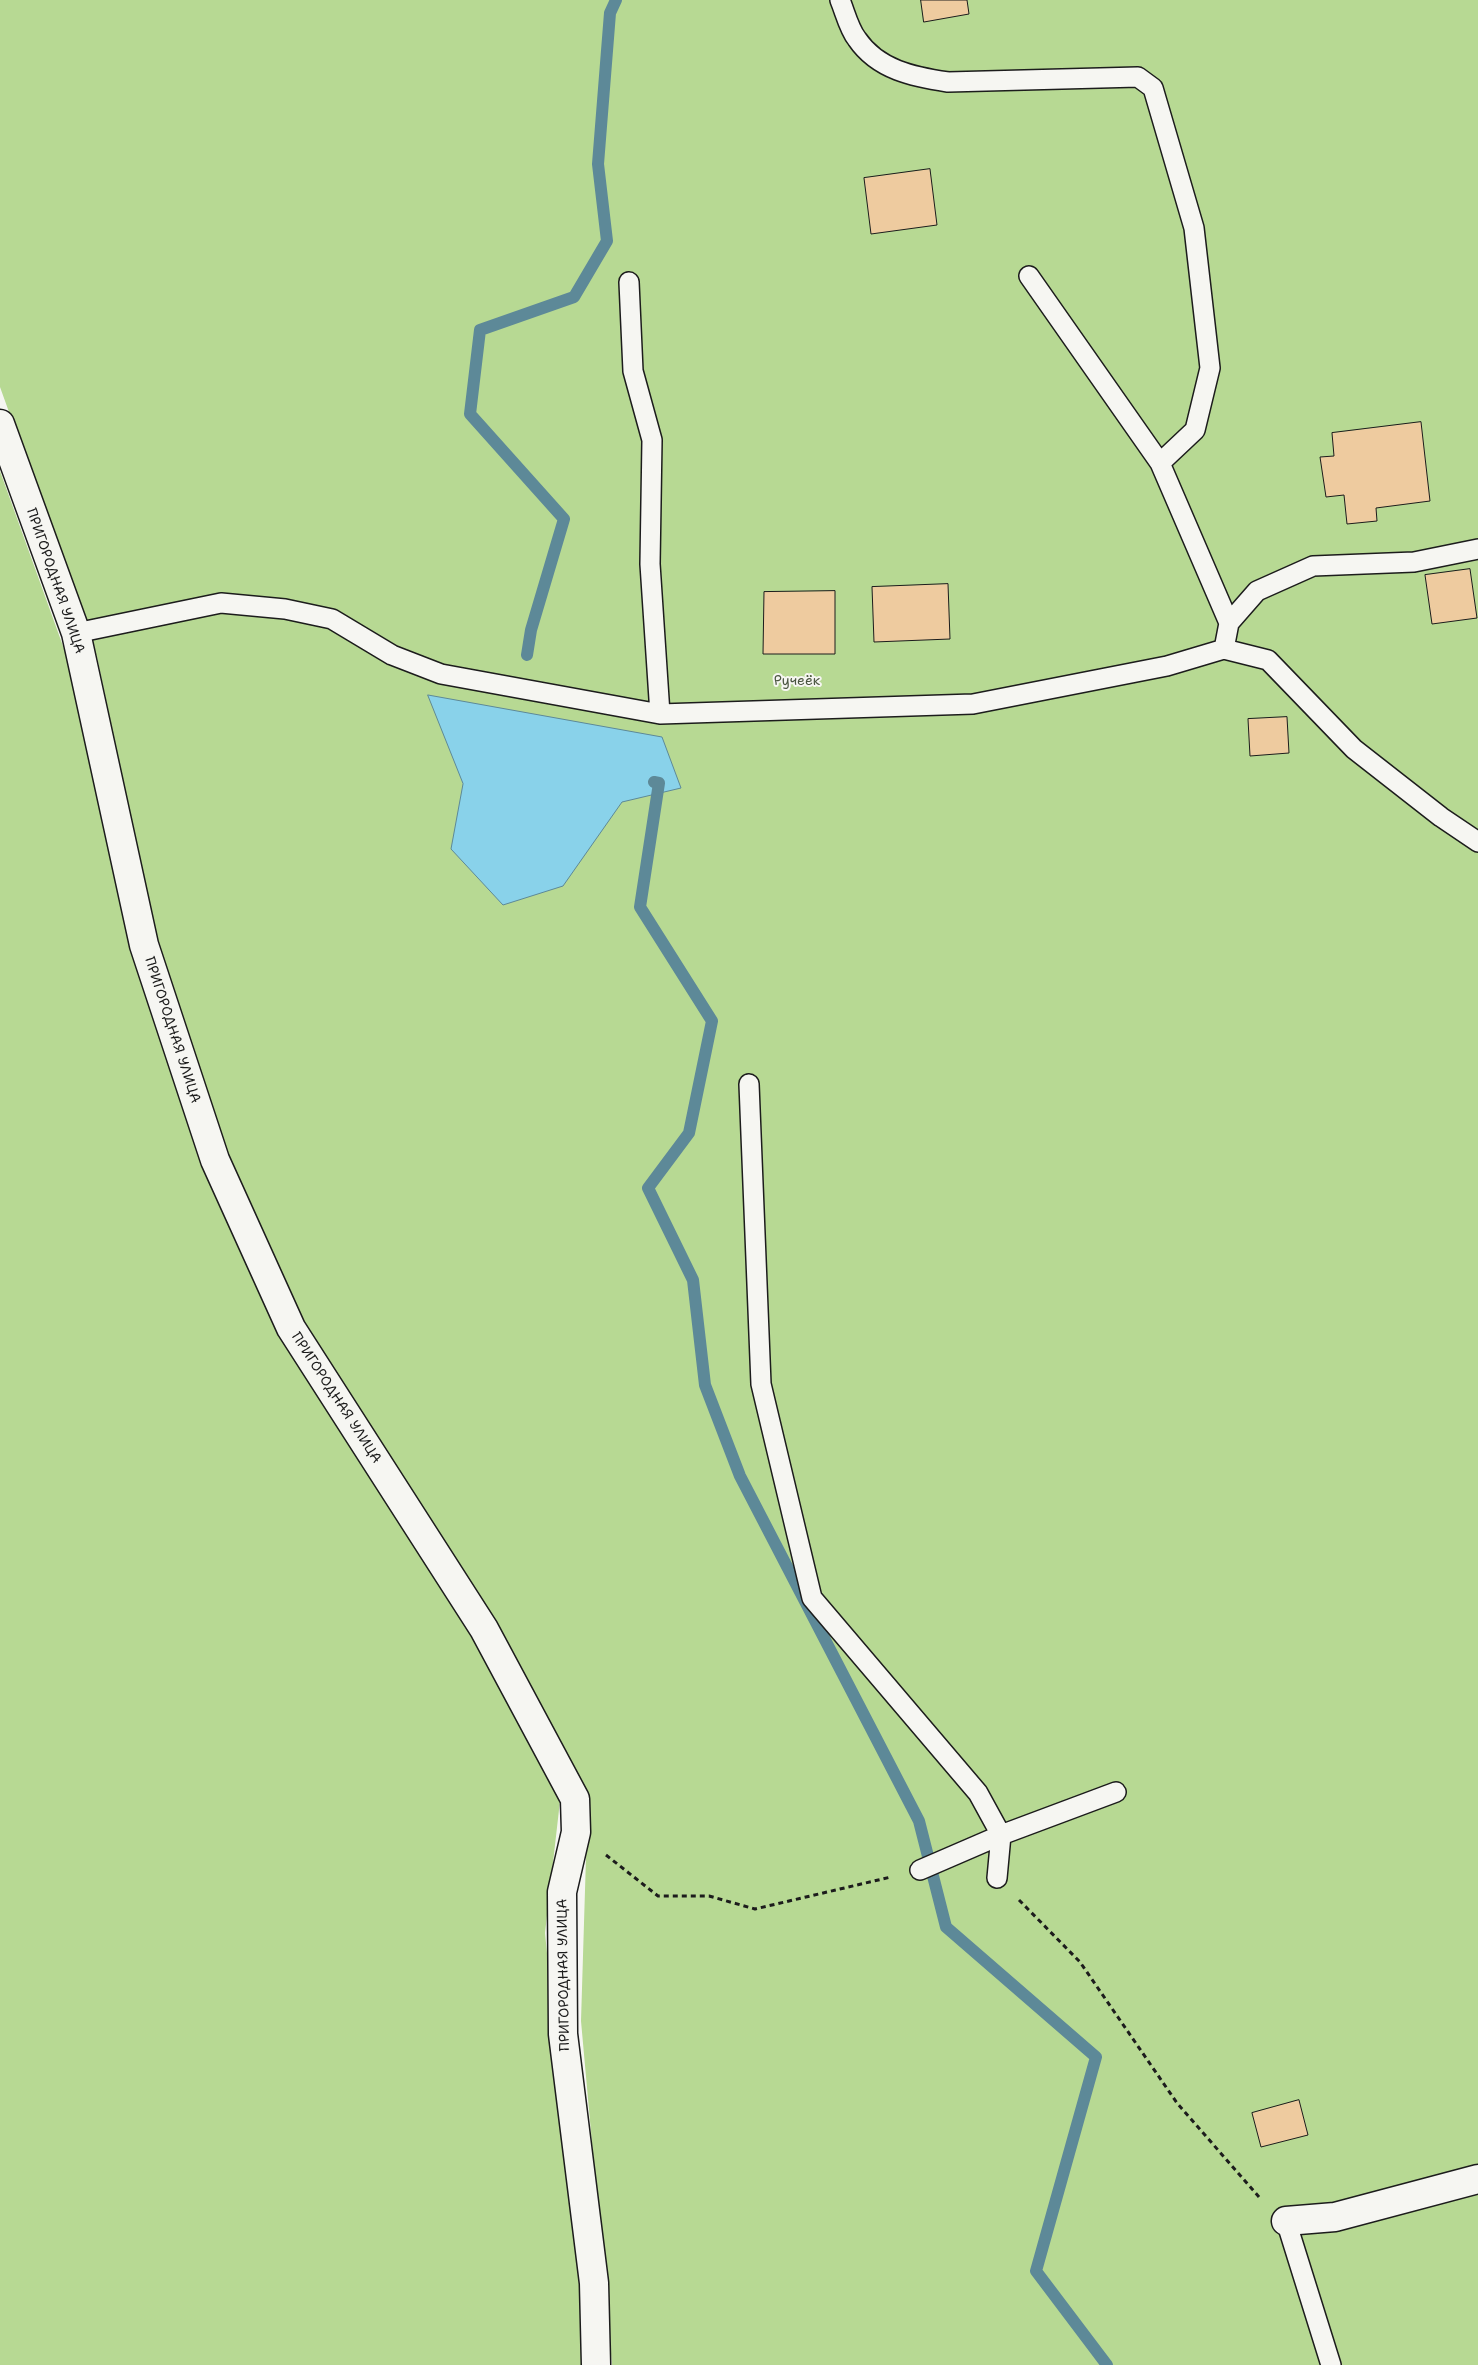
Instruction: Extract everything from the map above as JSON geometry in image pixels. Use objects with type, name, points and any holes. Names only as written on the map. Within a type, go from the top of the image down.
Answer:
[{"type":"street","name":"ПРИГОРОДНАЯ УЛИЦА","points":[[0,424],[76,633],[144,945],[215,1160],[291,1328],[484,1629],[575,1799],[576,1832],[562,1892],[563,2034],[594,2283],[596,2365]]},
{"type":"street","points":[[1286,2221],[1335,2217],[1478,2179]]},
{"type":"lane","points":[[840,0],[857,39],[886,67],[920,78],[948,82],[1138,77],[1153,88],[1194,228],[1210,368],[1195,430],[1160,463]]},
{"type":"lane","points":[[1029,276],[1160,463],[1229,623]]},
{"type":"lane","points":[[629,282],[633,371],[652,440],[650,564],[660,714]]},
{"type":"lane","points":[[1224,649],[1229,623],[1257,591],[1312,566],[1414,562],[1478,548]]},
{"type":"lane","points":[[76,633],[221,603],[285,609],[332,619],[392,655],[441,674],[660,714],[974,704],[1168,666],[1224,649],[1268,660],[1354,749],[1441,817],[1478,842]]},
{"type":"lane","points":[[749,1084],[762,1384],[812,1598],[978,1793],[1001,1836],[997,1878]]},
{"type":"lane","points":[[920,1870],[1001,1836],[1116,1792]]},
{"type":"lane","points":[[1286,2221],[1331,2365]]},
{"type":"path","points":[[576,1832],[658,1896],[708,1896],[755,1909],[920,1870]]},
{"type":"path","points":[[997,1878],[1080,1962],[1177,2103],[1249,2188],[1286,2221]]},
{"type":"green space","name":"Ручеёк","points":[[0,0],[1478,0],[1478,2365],[612,2365],[581,2021],[588,1792],[308,1330],[220,1147],[153,923],[97,657],[0,387]]},
{"type":"green space","points":[[0,471],[77,685],[204,1153],[470,1621],[560,1801],[545,1933],[588,2365],[0,2365]]},
{"type":"water","points":[[428,695],[662,737],[681,788],[622,802],[563,886],[503,905],[451,849],[463,784]]},
{"type":"building","points":[[921,0],[967,0],[969,14],[924,22]]},
{"type":"building","points":[[930,169],[937,225],[871,234],[864,178]]},
{"type":"building","points":[[1421,422],[1430,501],[1376,508],[1377,521],[1347,524],[1344,495],[1326,497],[1320,457],[1334,456],[1332,433]]},
{"type":"building","points":[[1470,569],[1477,618],[1432,624],[1425,575]]},
{"type":"building","points":[[948,584],[950,639],[874,642],[872,587]]},
{"type":"building","points":[[835,591],[835,654],[763,654],[764,592]]},
{"type":"building","points":[[1287,717],[1289,753],[1250,756],[1248,719]]},
{"type":"building","points":[[1299,2100],[1308,2135],[1261,2147],[1252,2113]]},
{"type":"waterway","points":[[527,655],[531,630],[564,519],[470,414],[480,330],[574,297],[607,241],[598,164],[610,13],[616,0]]},
{"type":"waterway","points":[[654,782],[659,783],[640,907],[712,1021],[689,1133],[648,1188],[693,1280],[705,1385],[740,1476],[919,1821],[946,1927],[1096,2057],[1036,2271],[1107,2365]]}]
